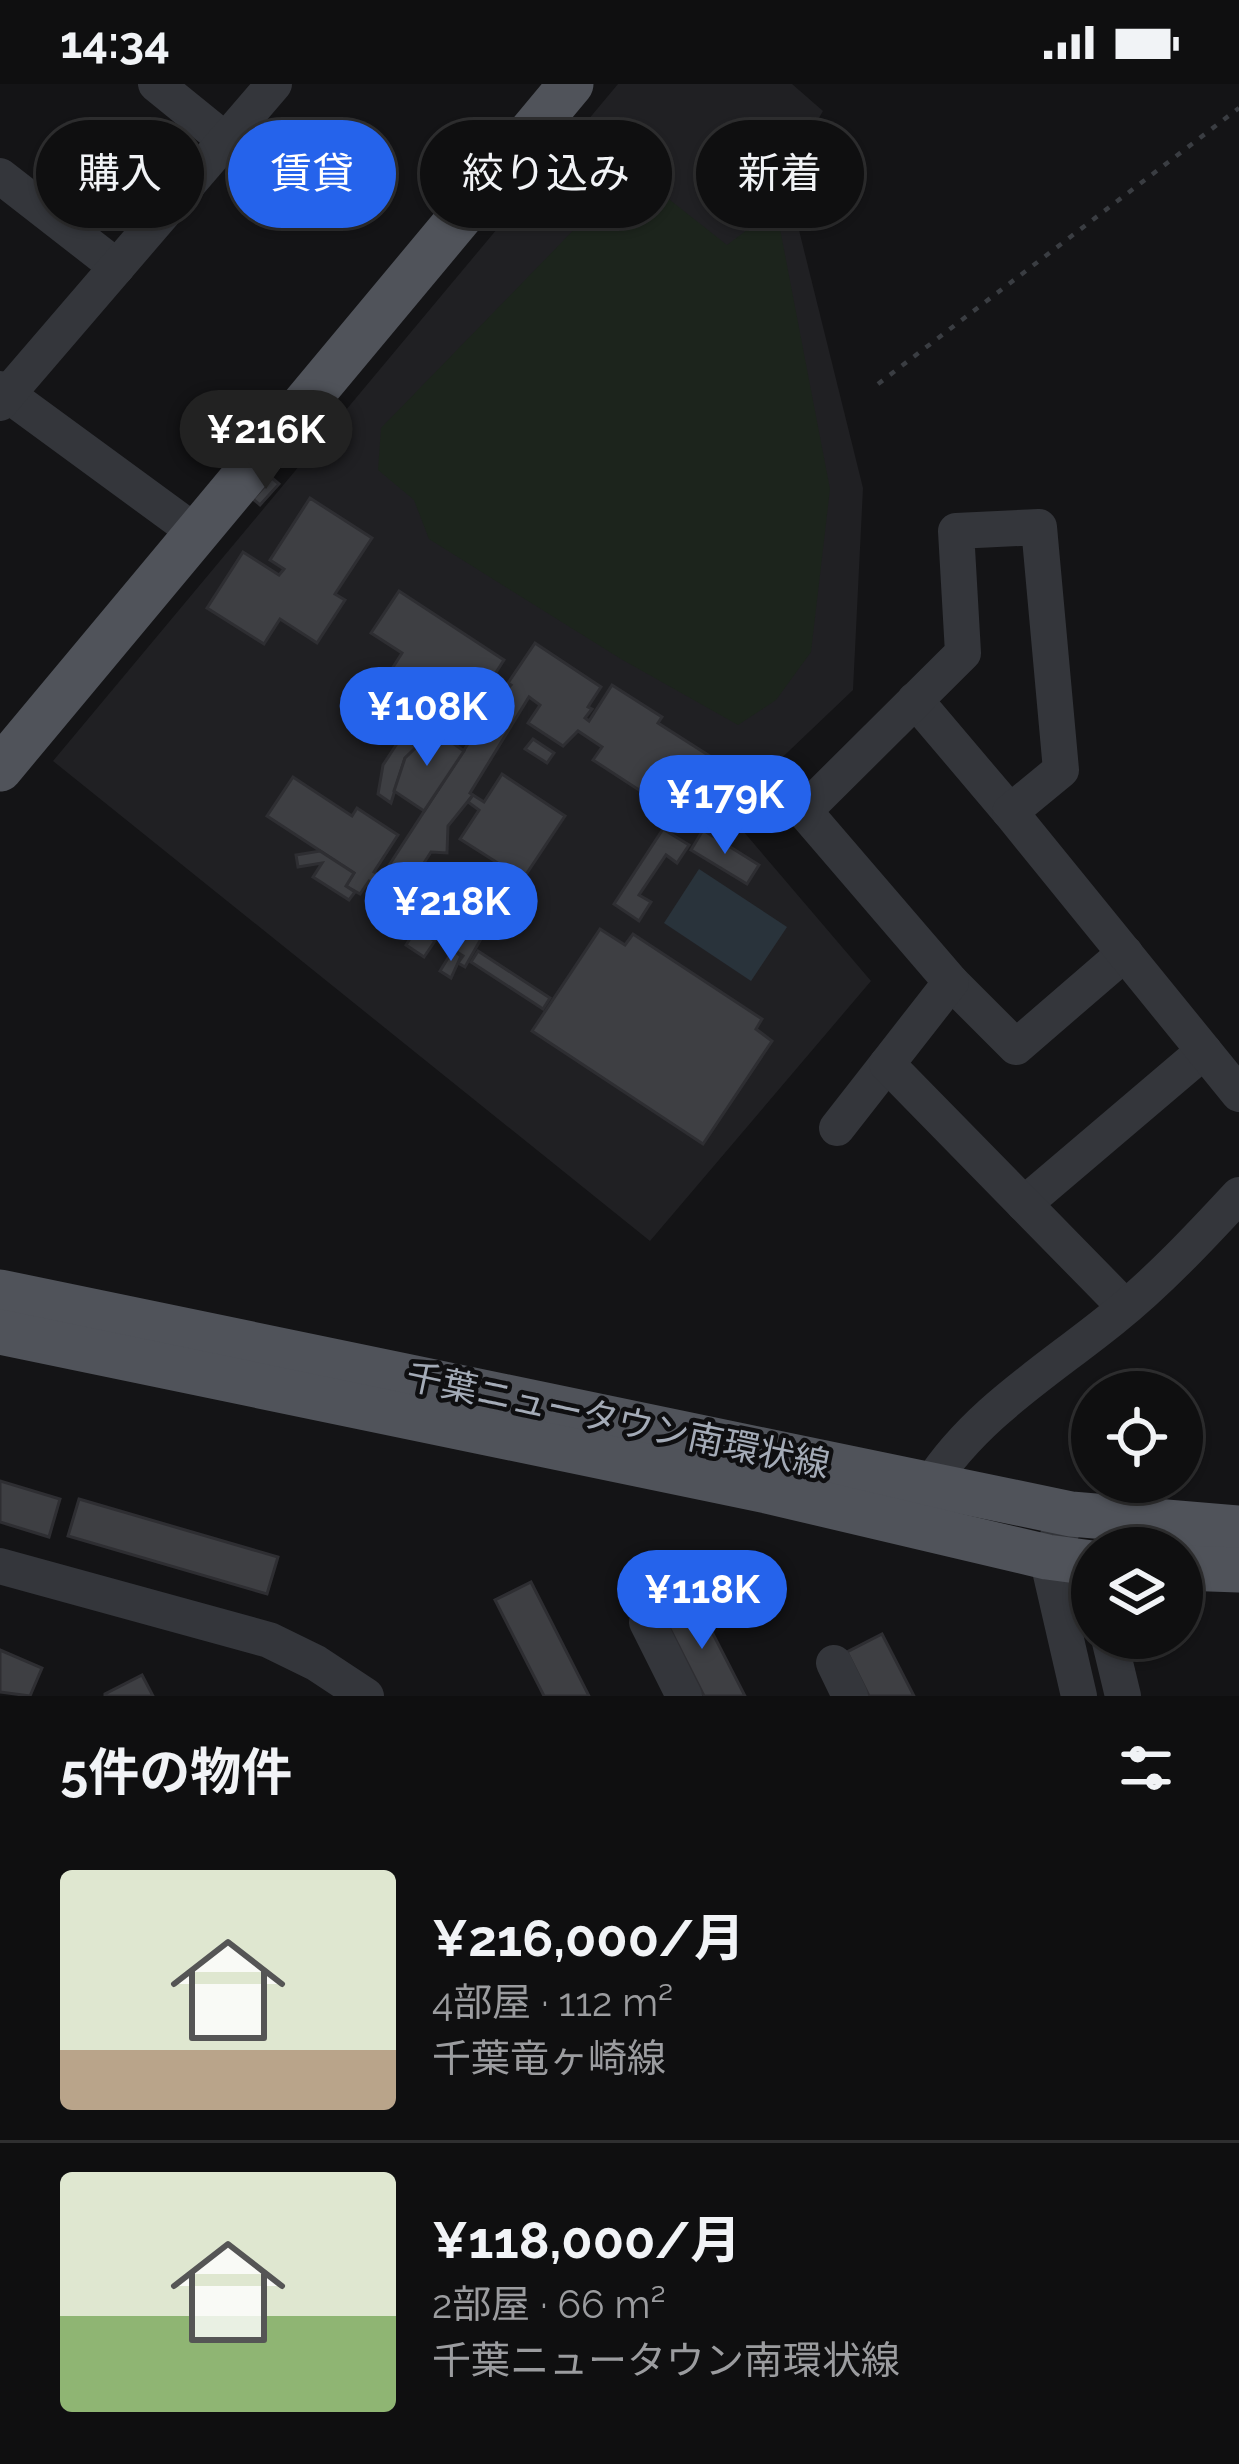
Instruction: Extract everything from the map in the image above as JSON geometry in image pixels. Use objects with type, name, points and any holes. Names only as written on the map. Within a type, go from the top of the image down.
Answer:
[{"type":"main road","points":[[0,769],[572,84]]},
{"type":"main road","name":"千葉ニュータウン南環状線","points":[[0,1292],[1071,1514],[1239,1528]]},
{"type":"main road","name":"千葉ニュータウン南環状線","points":[[0,1332],[767,1491],[1071,1560]]},
{"type":"main road","points":[[1203,1569],[1239,1570]]},
{"type":"street","points":[[157,84],[225,140]]},
{"type":"street","points":[[198,534],[2,396],[274,84]]},
{"type":"street","points":[[0,176],[117,267]]},
{"type":"street","points":[[1010,812],[1061,770],[1039,526],[956,531],[963,653],[804,811],[951,982],[1016,1047],[1125,953]]},
{"type":"street","points":[[915,700],[1239,1094]]},
{"type":"street","points":[[837,1128],[951,982]]},
{"type":"street","points":[[1024,1204],[1204,1051]]},
{"type":"street","points":[[886,1064],[1125,1307]]},
{"type":"street","points":[[930,1485],[950,1453],[988,1415],[1125,1307],[1239,1195]]},
{"type":"street","points":[[1071,1514],[1047,1557],[1079,1696]]},
{"type":"street","points":[[1071,1514],[1077,1527]]},
{"type":"street","points":[[0,1566],[269,1640],[366,1696]]},
{"type":"street","points":[[647,1622],[684,1696]]},
{"type":"street","points":[[1114,1659],[1123,1696]]},
{"type":"path","points":[[878,384],[1239,108]]},
{"type":"shaded area","points":[[618,84],[792,84],[823,111],[818,120],[696,120],[696,228],[798,228],[863,488],[853,690],[726,811],[871,981],[650,1241],[53,761],[498,228],[672,228],[672,120],[588,120]]},
{"type":"shaded area","points":[[672,202],[696,221],[696,228],[705,228],[727,245],[750,228],[780,228],[830,489],[811,652],[776,700],[738,725],[621,659],[429,539],[414,500],[378,470],[381,428],[576,228],[672,228]]},
{"type":"shaded area","points":[[699,869],[787,927],[751,981],[664,923]]},
{"type":"building","points":[[272,478],[279,484],[260,505],[253,499]]},
{"type":"building","points":[[310,498],[372,538],[335,594],[345,600],[317,643],[280,619],[264,644],[207,608],[243,552],[279,575],[284,569],[270,560]]},
{"type":"building","points":[[399,591],[504,660],[486,688],[499,697],[535,643],[601,687],[588,707],[592,709],[585,718],[589,721],[612,685],[662,717],[658,723],[719,762],[691,805],[648,777],[639,790],[593,760],[602,747],[578,731],[563,746],[528,723],[540,705],[529,697],[473,795],[448,826],[447,853],[431,852],[399,902],[405,906],[425,874],[493,918],[465,967],[458,963],[463,956],[370,895],[376,886],[369,881],[360,894],[346,886],[354,873],[267,816],[293,777],[352,816],[357,808],[398,835],[374,872],[382,876],[492,707],[480,699],[477,703],[446,682],[431,704],[388,675],[402,653],[371,633]]},
{"type":"building","points":[[430,716],[442,723],[405,758],[391,803],[378,794],[383,765],[402,736]]},
{"type":"building","points":[[434,730],[464,751],[424,811],[394,791],[405,758]]},
{"type":"building","points":[[533,739],[554,753],[547,763],[525,749]]},
{"type":"building","points":[[502,774],[565,816],[523,879],[460,839],[479,810],[468,802],[473,795],[484,802]]},
{"type":"building","points":[[663,829],[689,845],[677,863],[666,855],[639,895],[651,902],[639,921],[614,904]]},
{"type":"building","points":[[703,830],[759,865],[747,884],[691,850]]},
{"type":"building","points":[[320,851],[354,873],[346,886],[355,892],[349,900],[313,877],[322,863],[298,867],[296,855]]},
{"type":"building","points":[[416,929],[435,941],[424,957],[406,945]]},
{"type":"building","points":[[600,929],[625,945],[633,934],[762,1019],[756,1029],[772,1041],[703,1144],[532,1031]]},
{"type":"building","points":[[453,950],[461,956],[451,978],[440,971]]},
{"type":"building","points":[[478,951],[550,998],[543,1009],[471,962]]},
{"type":"building","points":[[0,1481],[60,1499],[49,1537],[0,1522]]},
{"type":"building","points":[[79,1499],[278,1557],[267,1594],[68,1536]]},
{"type":"building","points":[[531,1582],[589,1696],[544,1696],[495,1600]]},
{"type":"building","points":[[695,1599],[745,1696],[704,1696],[663,1615]]},
{"type":"building","points":[[882,1634],[914,1696],[869,1696],[847,1652]]},
{"type":"building","points":[[0,1650],[42,1668],[30,1696],[0,1692]]},
{"type":"building","points":[[142,1675],[153,1696],[105,1696],[105,1694]]}]
